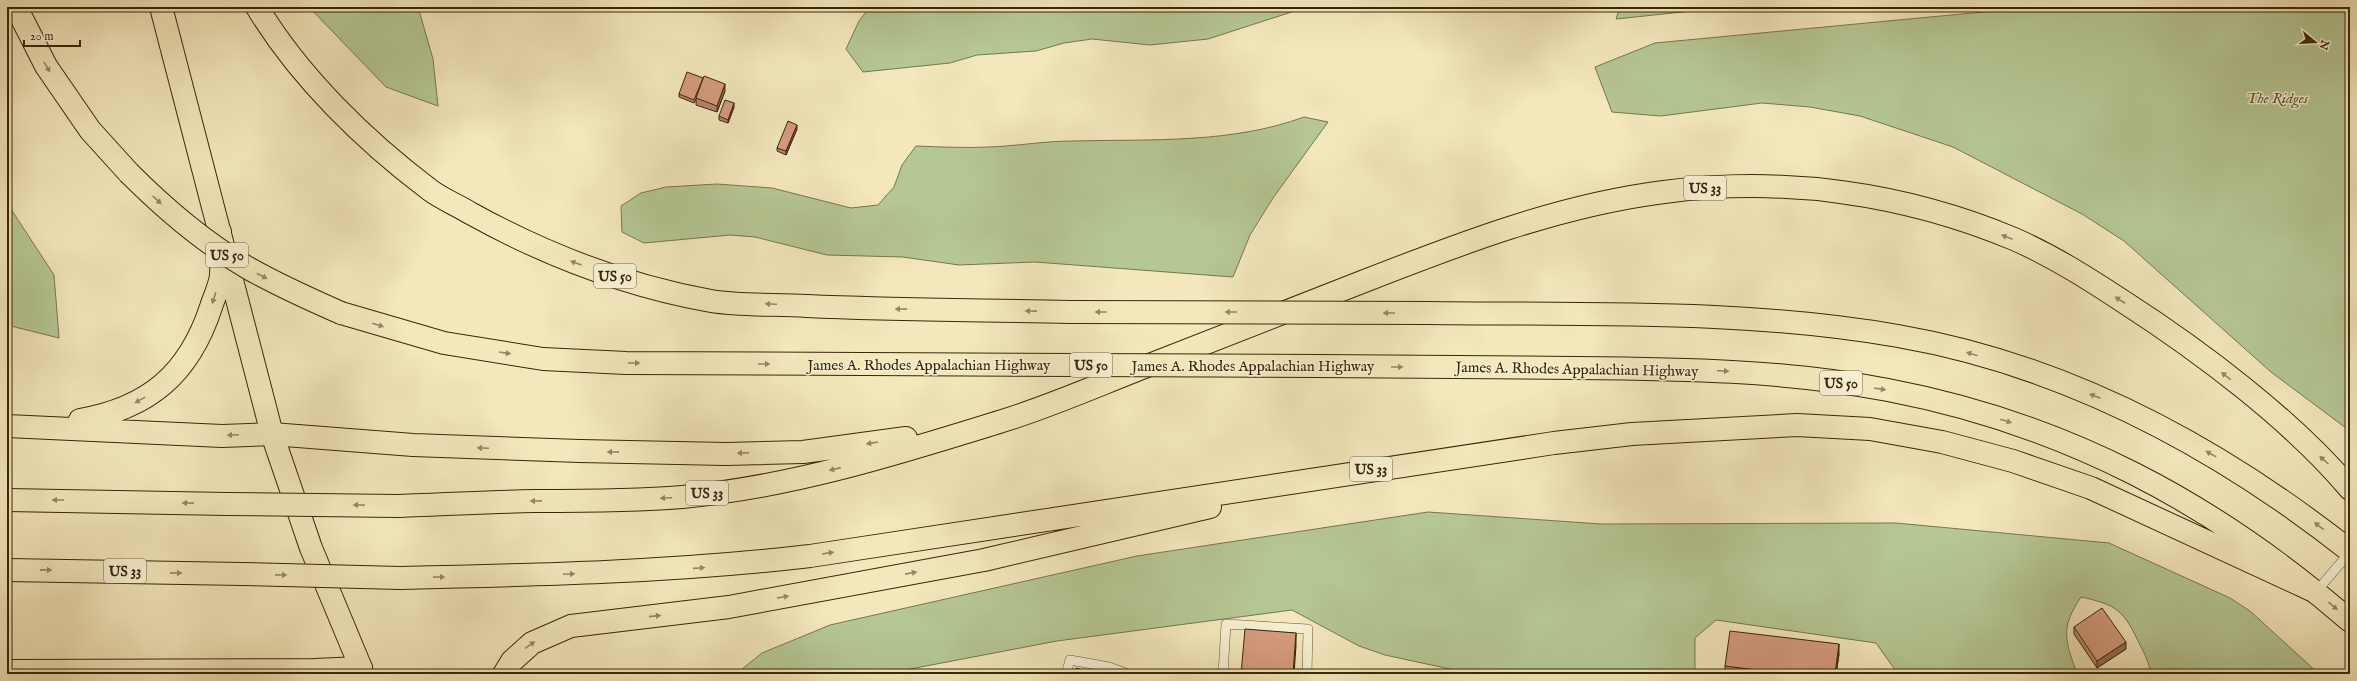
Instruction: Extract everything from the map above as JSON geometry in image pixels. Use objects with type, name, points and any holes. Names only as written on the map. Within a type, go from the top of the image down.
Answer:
[{"type":"highway","name":"James A. Rhodes Appalachian Highway","points":[[16,7],[46,66],[90,130],[129,173],[177,218],[212,245],[247,268],[286,289],[341,313],[444,343],[543,359],[626,363],[1683,369],[1750,372],[1818,380],[1902,393],[1954,405],[2020,425],[2082,449],[2146,479],[2206,512],[2264,551],[2350,621]]},
{"type":"highway","points":[[7,671],[306,670],[361,668],[311,548],[272,434],[161,7]]},
{"type":"highway","name":"US 50","points":[[257,7],[275,37],[314,86],[378,146],[431,191],[505,232],[576,263],[647,286],[712,301],[874,309],[1070,312],[1428,313],[1685,316],[1753,318],[1826,326],[1900,337],[1968,353],[2036,374],[2104,400],[2166,429],[2226,463],[2291,505],[2350,551]]},
{"type":"highway","name":"US 33","points":[[7,500],[398,506],[682,497],[764,486],[863,463],[1007,420],[1423,258],[1503,230],[1582,207],[1663,192],[1720,187],[1784,187],[1845,191],[1912,206],[1969,222],[2019,241],[2058,262],[2173,335],[2260,403],[2330,466],[2350,489]]},
{"type":"highway","points":[[44,427],[108,415],[140,401],[164,384],[181,367],[197,343],[221,276],[220,232]]},
{"type":"highway","points":[[7,426],[215,436],[272,434],[413,445],[580,452],[726,454],[803,452],[870,444],[1007,420]]},
{"type":"highway","name":"US 33","points":[[7,570],[400,578],[538,575],[730,566],[810,556],[1554,442],[1632,434],[1797,425],[1870,429],[1942,442],[2013,461],[2091,488],[2316,592]]},
{"type":"highway","points":[[504,674],[512,661],[532,643],[571,626],[729,608],[984,560],[1380,468]]},
{"type":"lane","points":[[2316,592],[2350,551]]},
{"type":"lane","points":[[1223,674],[1226,624],[1308,629],[1307,674]]},
{"type":"lane","points":[[1066,674],[1070,660],[1108,671],[1128,674]]},
{"type":"green space","points":[[309,7],[418,7],[433,59],[438,106],[386,87]]},
{"type":"green space","points":[[870,7],[1307,7],[1208,39],[1150,45],[1092,39],[1064,43],[1036,51],[977,55],[950,63],[863,72],[846,49],[859,21]]},
{"type":"green space","points":[[1620,7],[1730,7],[1616,19]]},
{"type":"green space","name":"The Ridges","points":[[2036,7],[2350,7],[2350,431],[2271,372],[2124,241],[2082,214],[1953,147],[1860,116],[1810,107],[1762,103],[1661,116],[1612,112],[1595,67],[1655,43]]},
{"type":"green space","points":[[1304,117],[1328,122],[1273,198],[1250,235],[1233,277],[1035,262],[959,265],[903,257],[827,255],[755,237],[730,235],[644,243],[622,232],[621,206],[641,193],[666,187],[717,184],[772,188],[851,208],[878,205],[894,187],[902,165],[916,146],[980,147],[1062,141],[1161,140],[1219,136],[1276,126]]},
{"type":"green space","points":[[7,203],[54,275],[59,338],[7,325]]},
{"type":"green space","points":[[1428,512],[1601,524],[1896,523],[2109,543],[2230,598],[2250,611],[2319,674],[2150,674],[2145,656],[2124,617],[2118,611],[2104,603],[2081,597],[2074,608],[2067,626],[2067,643],[2077,674],[1898,674],[1876,643],[1716,620],[1695,638],[1695,674],[1473,674],[1385,655],[1359,646],[1292,610],[1057,641],[884,674],[736,674],[762,653],[830,625],[1137,556]]},
{"type":"building","points":[[687,72],[703,78],[694,100],[679,94]]},
{"type":"building","points":[[704,76],[725,84],[717,106],[696,98]]},
{"type":"building","points":[[725,100],[734,103],[728,120],[719,116]]},
{"type":"building","points":[[788,121],[797,125],[786,151],[777,148]]},
{"type":"building","points":[[2102,608],[2126,642],[2097,661],[2074,627]]},
{"type":"building","points":[[1245,629],[1296,633],[1293,674],[1241,674]]},
{"type":"building","points":[[1730,631],[1839,644],[1835,674],[1789,674],[1725,666]]},
{"type":"building","points":[[1076,668],[1098,674],[1074,674]]}]
